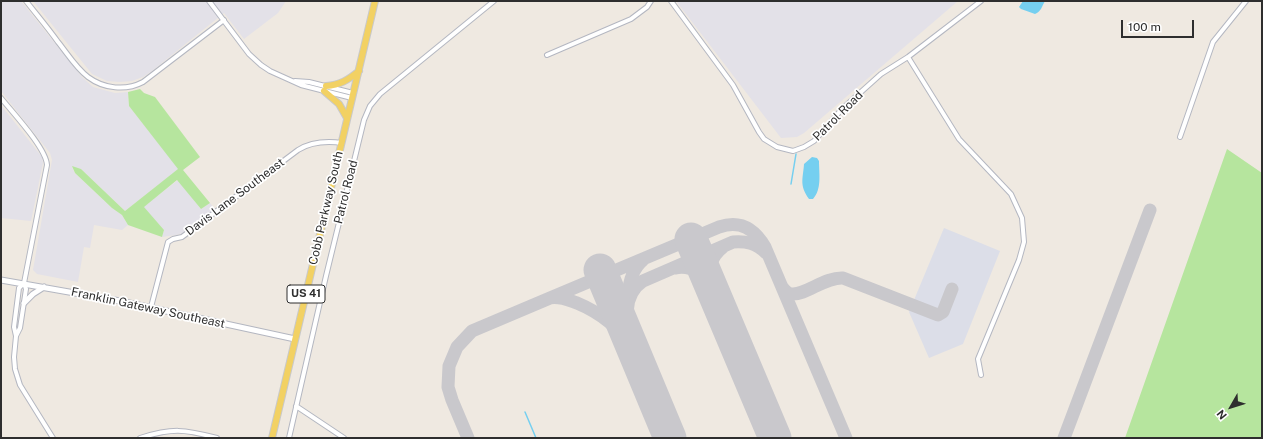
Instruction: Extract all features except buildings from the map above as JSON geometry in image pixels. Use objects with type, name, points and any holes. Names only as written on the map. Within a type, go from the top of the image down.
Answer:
[{"type":"main road","name":"Cobb Parkway South","points":[[272,438],[375,1]]},
{"type":"main road","points":[[347,118],[339,104],[325,88],[339,84],[359,71]]},
{"type":"street","points":[[26,1],[82,72],[98,83],[115,87],[132,86],[143,82],[224,20]]},
{"type":"street","points":[[209,1],[249,54],[261,65],[280,76],[294,81],[309,82],[325,88],[353,95]]},
{"type":"street","name":"Patrol Road","points":[[289,438],[352,167],[364,120],[370,106],[380,94],[494,1]]},
{"type":"street","points":[[547,55],[631,19],[647,7],[651,1]]},
{"type":"street","name":"Patrol Road","points":[[671,1],[733,85],[764,139],[784,149],[793,151],[814,141],[842,109],[881,74],[908,57],[981,1]]},
{"type":"street","points":[[1180,137],[1213,42],[1246,1]]},
{"type":"street","points":[[908,57],[959,139],[1011,194],[1022,218],[1024,242],[1019,260],[978,359],[981,375]]},
{"type":"street","points":[[1,98],[40,148],[47,162],[24,283],[26,290],[20,328],[16,336]]},
{"type":"street","name":"Davis Lane Southeast","points":[[151,307],[166,248],[170,240],[182,237],[298,150],[306,146],[329,141],[342,143]]},
{"type":"street","name":"Franklin Gateway Southeast","points":[[1,280],[151,307],[295,339]]},
{"type":"street","points":[[24,283],[19,288],[14,327],[16,336],[14,357],[15,369],[18,381],[53,438]]},
{"type":"street","points":[[24,303],[33,294],[44,287]]},
{"type":"street","points":[[296,406],[344,438]]},
{"type":"street","points":[[140,438],[173,431],[191,431],[217,438]]},
{"type":"shaded area","points":[[1,1],[21,1],[82,77],[93,87],[115,93],[128,92],[129,106],[179,169],[125,211],[81,169],[72,167],[75,173],[112,208],[122,215],[128,225],[122,230],[94,225],[90,248],[84,247],[78,282],[37,274],[33,270],[52,160],[50,153],[1,91]]},
{"type":"shaded area","points":[[33,1],[286,1],[278,13],[244,39],[224,13],[143,77],[132,81],[120,82],[107,81],[92,74]]},
{"type":"shaded area","points":[[676,1],[958,1],[804,133],[797,137],[781,138]]},
{"type":"shaded area","points":[[1,105],[42,157],[43,163],[31,221],[1,218]]},
{"type":"shaded area","points":[[178,180],[201,209],[210,203],[215,209],[183,233],[162,237],[164,230],[143,207]]},
{"type":"shaded area","points":[[944,228],[1000,251],[963,344],[929,358],[909,312]]},
{"type":"green space","points":[[140,89],[144,93],[155,97],[200,157],[183,170],[210,203],[201,209],[177,180],[144,207],[164,230],[162,237],[128,225],[122,215],[112,208],[75,173],[72,166],[81,169],[125,211],[178,169],[129,106],[128,92]]},
{"type":"green space","points":[[1227,149],[1262,173],[1262,438],[1125,438]]},
{"type":"water","points":[[1023,1],[1045,1],[1040,10],[1035,14],[1019,7]]},
{"type":"water","points":[[812,157],[817,158],[819,161],[819,186],[813,199],[809,199],[803,186],[804,164]]},
{"type":"waterway","points":[[791,184],[796,154]]},
{"type":"waterway","points":[[525,412],[536,438]]},
{"type":"taxiway","points":[[1064,438],[1150,210]]},
{"type":"taxiway","points":[[633,349],[615,327],[594,311],[567,300],[550,298],[719,227],[734,224],[746,227],[761,240],[765,247],[846,438]]},
{"type":"taxiway","points":[[632,345],[627,319],[627,310],[631,294],[643,281],[733,242],[751,243],[766,253]]},
{"type":"taxiway","points":[[710,285],[709,274],[711,264],[715,255],[723,247]]},
{"type":"taxiway","points":[[628,296],[632,276],[636,267],[643,260]]},
{"type":"taxiway","points":[[675,268],[681,267],[696,270],[707,280],[710,285]]},
{"type":"taxiway","points":[[782,287],[789,293],[797,294],[829,280],[843,278],[938,315],[943,312],[952,289]]},
{"type":"taxiway","points":[[468,438],[448,387],[449,366],[457,347],[472,331],[550,298]]},
{"type":"runway","points":[[691,239],[775,438]]},
{"type":"runway","points":[[600,270],[670,438]]}]
